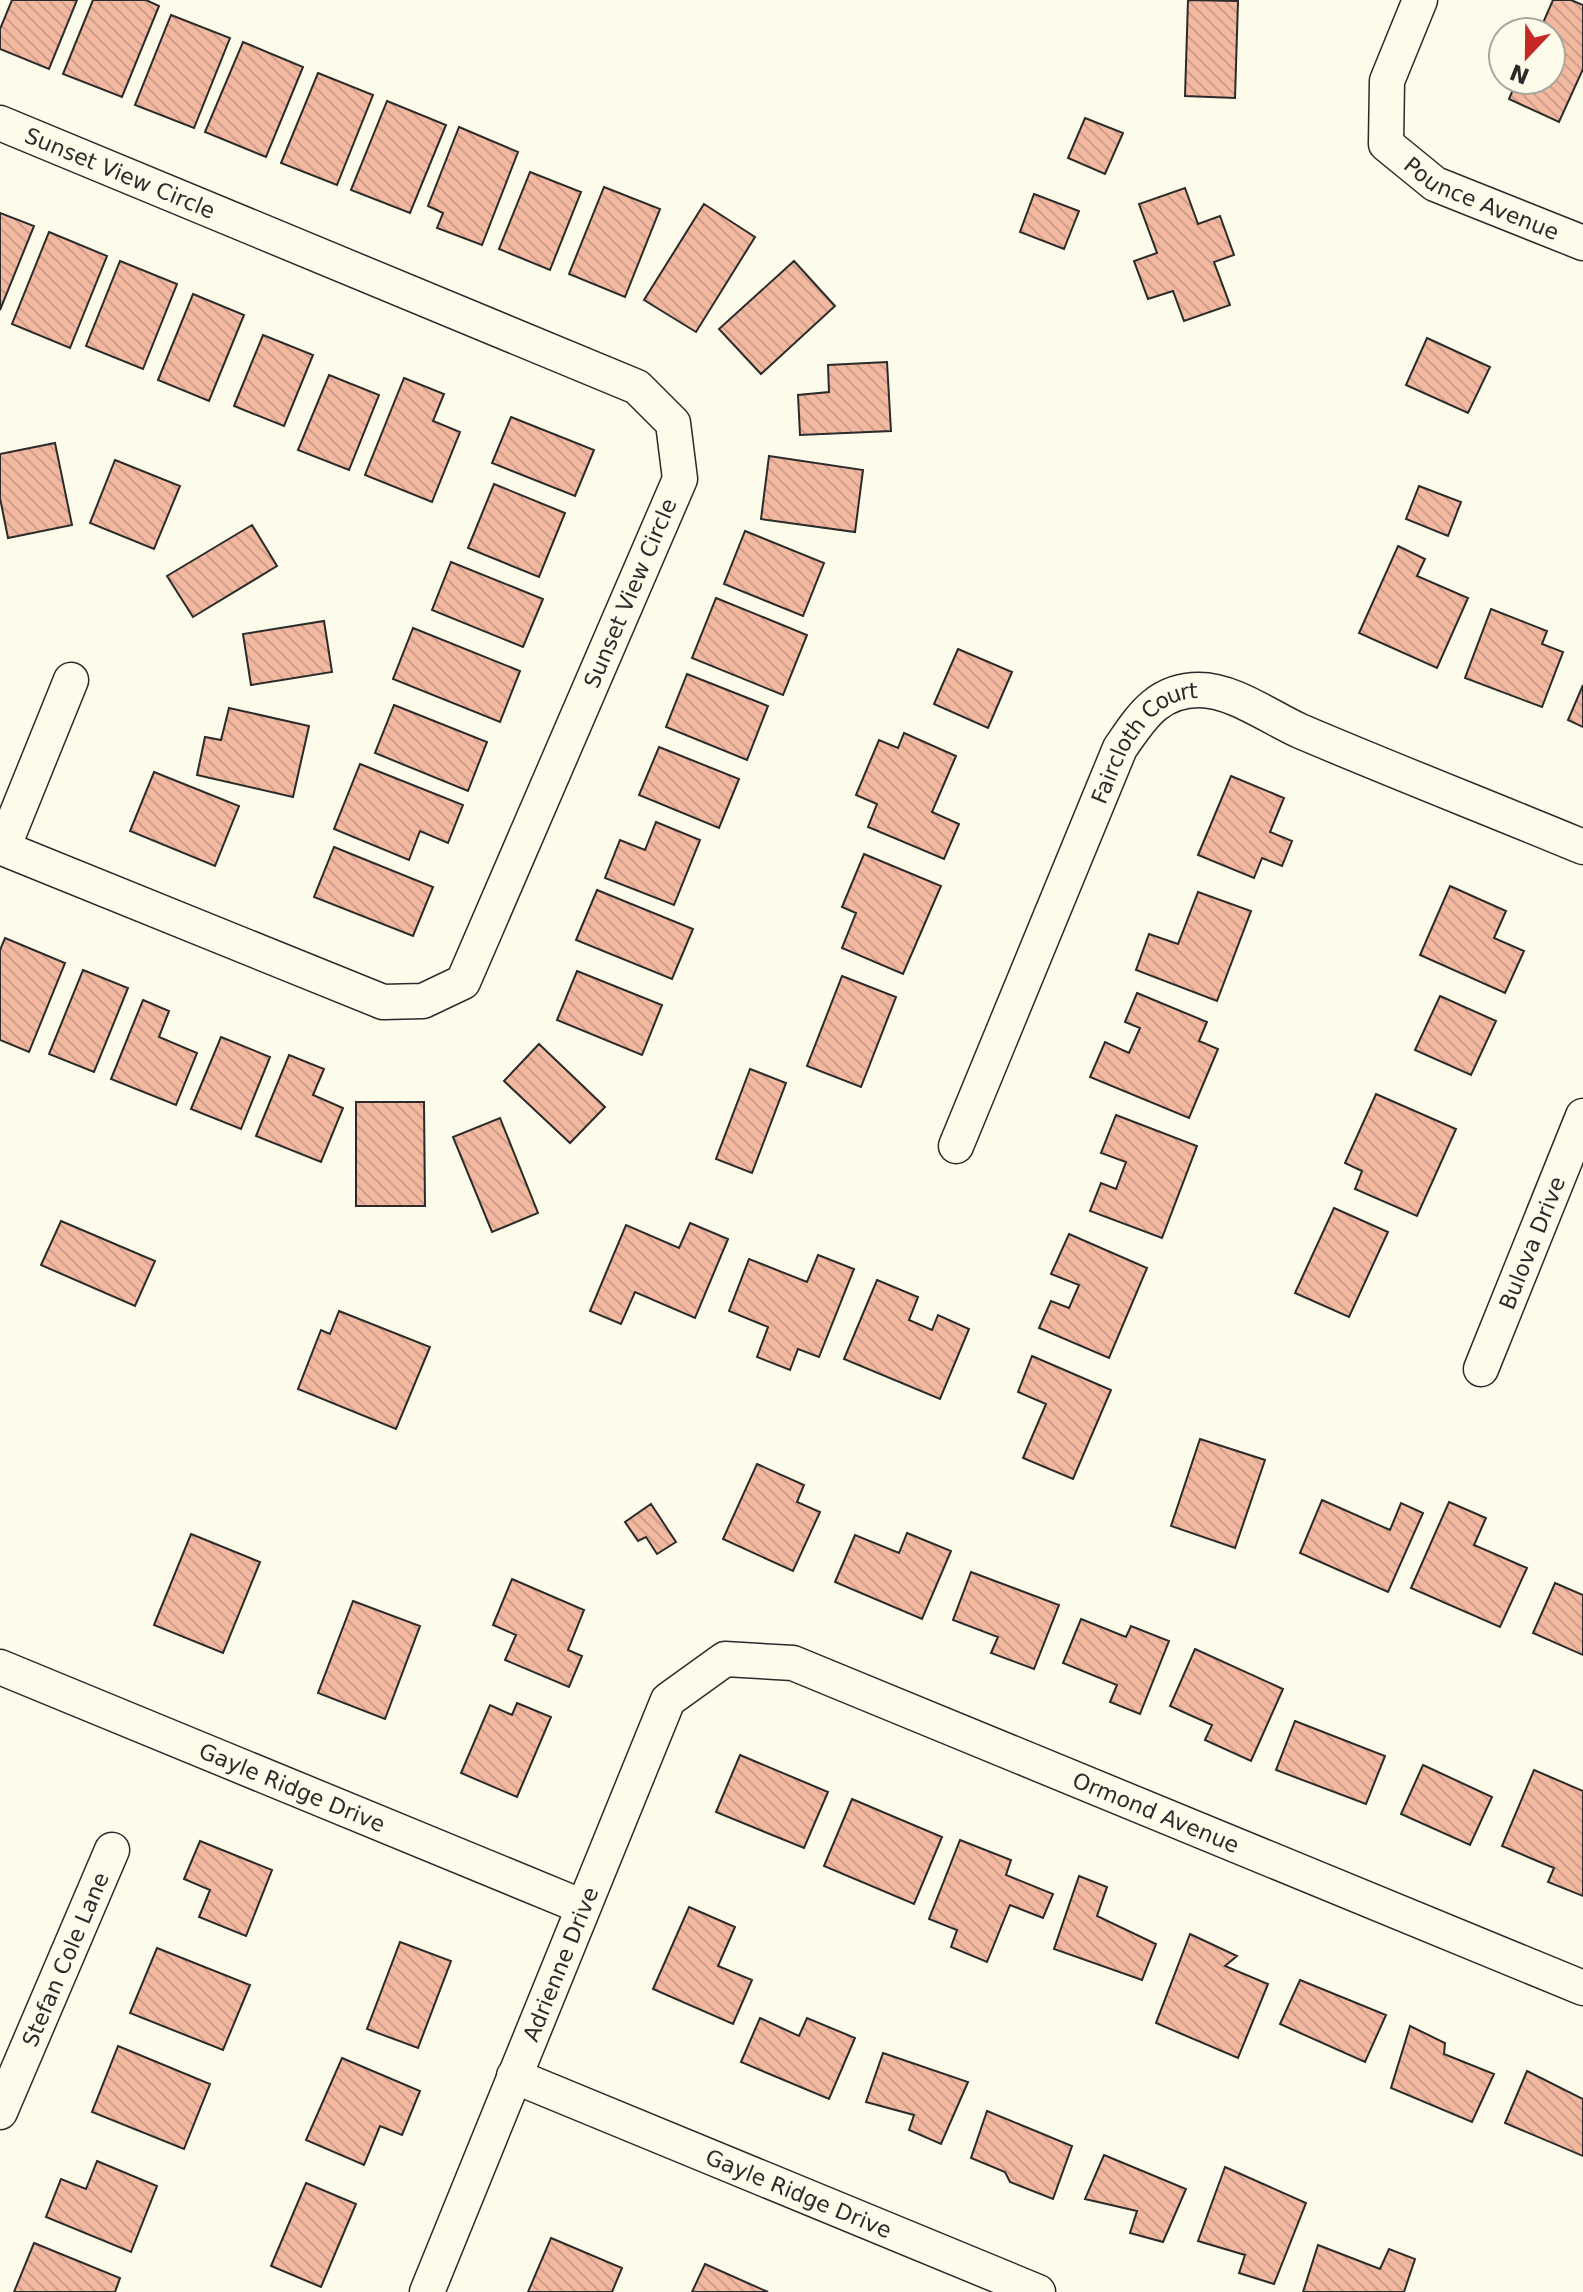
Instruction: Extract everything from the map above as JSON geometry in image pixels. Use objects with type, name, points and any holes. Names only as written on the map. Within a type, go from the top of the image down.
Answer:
[{"type":"street","name":"Pounce Avenue","points":[[1420,0],[1387,81],[1386,144],[1435,184],[1583,243]]},
{"type":"street","name":"Sunset View Circle","points":[[0,123],[637,387],[673,423],[680,479],[463,982],[423,1001],[383,1002],[1,847]]},
{"type":"street","points":[[1,847],[71,680]]},
{"type":"street","name":"Faircloth Court","points":[[956,1146],[1120,748],[1140,718],[1162,698],[1199,690],[1243,701],[1297,729],[1583,847]]},
{"type":"street","name":"Bulova Drive","points":[[1481,1369],[1583,1116]]},
{"type":"street","name":"Adrienne Drive","points":[[427,2292],[668,1700],[725,1659]]},
{"type":"street","name":"Ormond Avenue","points":[[725,1659],[793,1663],[1583,1988]]},
{"type":"street","name":"Gayle Ridge Drive","points":[[0,1667],[583,1907]]},
{"type":"street","name":"Stefan Cole Lane","points":[[0,2112],[112,1850]]},
{"type":"street","name":"Gayle Ridge Drive","points":[[514,2076],[1038,2292]]},
{"type":"building","points":[[12,0],[77,0],[49,69],[0,49],[0,29]]},
{"type":"building","points":[[93,0],[146,0],[159,6],[122,97],[63,74]]},
{"type":"building","points":[[1188,0],[1238,1],[1235,98],[1185,96]]},
{"type":"building","points":[[1553,0],[1571,0],[1583,5],[1583,69],[1559,122],[1509,99],[1510,96],[1567,96],[1567,16],[1546,16]]},
{"type":"building","points":[[171,15],[230,38],[194,128],[135,105]]},
{"type":"building","points":[[243,42],[303,67],[266,157],[205,132]]},
{"type":"building","points":[[318,73],[373,95],[337,185],[281,163]]},
{"type":"building","points":[[387,101],[446,125],[410,213],[351,190]]},
{"type":"building","points":[[1085,118],[1123,133],[1105,174],[1068,158]]},
{"type":"building","points":[[459,127],[518,152],[482,245],[437,228],[443,213],[428,206]]},
{"type":"building","points":[[530,172],[581,192],[550,270],[499,249]]},
{"type":"building","points":[[604,187],[660,209],[625,297],[569,274]]},
{"type":"building","points":[[1185,188],[1198,224],[1220,216],[1234,255],[1214,262],[1230,305],[1184,321],[1173,291],[1148,299],[1134,261],[1157,253],[1139,204]]},
{"type":"building","points":[[1034,194],[1079,211],[1064,249],[1020,232]]},
{"type":"building","points":[[704,204],[755,237],[696,332],[644,300]]},
{"type":"building","points":[[0,213],[34,226],[0,310]]},
{"type":"building","points":[[49,232],[107,256],[70,348],[12,324]]},
{"type":"building","points":[[120,261],[177,284],[143,369],[86,346]]},
{"type":"building","points":[[794,261],[835,306],[761,374],[719,329]]},
{"type":"building","points":[[193,294],[244,315],[209,401],[158,380]]},
{"type":"building","points":[[263,335],[313,355],[284,426],[234,406]]},
{"type":"building","points":[[1427,338],[1490,367],[1468,413],[1406,385]]},
{"type":"building","points":[[887,362],[891,431],[800,435],[798,395],[829,392],[828,365]]},
{"type":"building","points":[[329,375],[379,395],[349,470],[298,450]]},
{"type":"building","points":[[404,378],[444,394],[433,421],[460,432],[432,502],[365,475]]},
{"type":"building","points":[[511,417],[594,450],[575,496],[492,463]]},
{"type":"building","points":[[55,443],[72,525],[8,538],[0,498],[0,454]]},
{"type":"building","points":[[769,456],[863,470],[855,532],[761,519]]},
{"type":"building","points":[[115,460],[180,486],[154,549],[90,523]]},
{"type":"building","points":[[494,484],[565,513],[539,577],[468,548]]},
{"type":"building","points":[[1419,486],[1461,502],[1448,536],[1406,519]]},
{"type":"building","points":[[252,525],[277,566],[193,617],[167,576]]},
{"type":"building","points":[[745,531],[824,563],[803,616],[724,584]]},
{"type":"building","points":[[1398,546],[1425,559],[1417,576],[1468,598],[1437,668],[1359,633]]},
{"type":"building","points":[[451,562],[543,599],[523,647],[432,610]]},
{"type":"building","points":[[716,598],[807,635],[783,695],[692,658]]},
{"type":"building","points":[[1491,609],[1547,631],[1542,644],[1563,652],[1542,707],[1465,678]]},
{"type":"building","points":[[324,621],[332,672],[251,685],[243,634]]},
{"type":"building","points":[[413,628],[520,671],[500,722],[393,679]]},
{"type":"building","points":[[958,649],[1012,672],[988,728],[934,704]]},
{"type":"building","points":[[687,674],[768,706],[747,760],[666,727]]},
{"type":"building","points":[[1583,685],[1583,727],[1568,720]]},
{"type":"building","points":[[394,705],[487,742],[468,791],[375,753]]},
{"type":"building","points":[[229,708],[309,726],[293,797],[197,775],[205,737],[221,740]]},
{"type":"building","points":[[904,733],[956,756],[932,812],[959,824],[944,859],[868,827],[877,804],[856,795],[879,740],[898,748]]},
{"type":"building","points":[[659,747],[739,779],[719,828],[639,795]]},
{"type":"building","points":[[360,764],[463,805],[448,843],[420,831],[409,860],[334,829]]},
{"type":"building","points":[[154,772],[239,806],[215,866],[130,831]]},
{"type":"building","points":[[1231,776],[1284,798],[1270,832],[1292,841],[1282,866],[1262,858],[1254,878],[1198,855]]},
{"type":"building","points":[[656,822],[700,840],[674,905],[605,878],[620,840],[645,850]]},
{"type":"building","points":[[334,847],[433,887],[413,936],[314,897]]},
{"type":"building","points":[[864,854],[941,886],[903,974],[842,948],[856,913],[842,907]]},
{"type":"building","points":[[1450,886],[1506,911],[1494,938],[1524,951],[1505,993],[1420,955]]},
{"type":"building","points":[[597,890],[693,929],[672,979],[576,940]]},
{"type":"building","points":[[1198,892],[1251,911],[1217,1001],[1136,970],[1149,934],[1178,944]]},
{"type":"building","points":[[5,938],[65,963],[29,1052],[0,1040],[0,950]]},
{"type":"building","points":[[83,970],[128,988],[94,1072],[49,1054]]},
{"type":"building","points":[[577,971],[662,1005],[642,1055],[557,1020]]},
{"type":"building","points":[[842,976],[896,997],[861,1087],[807,1066]]},
{"type":"building","points":[[1137,993],[1207,1022],[1199,1041],[1218,1049],[1189,1118],[1090,1077],[1105,1042],[1129,1053],[1140,1028],[1125,1022]]},
{"type":"building","points":[[1440,996],[1496,1021],[1471,1075],[1415,1050]]},
{"type":"building","points":[[143,1000],[169,1011],[159,1037],[197,1053],[176,1105],[111,1079]]},
{"type":"building","points":[[221,1037],[270,1057],[241,1129],[191,1109]]},
{"type":"building","points":[[539,1044],[605,1107],[570,1143],[504,1081]]},
{"type":"building","points":[[289,1055],[324,1069],[313,1095],[343,1108],[321,1162],[256,1136]]},
{"type":"building","points":[[750,1069],[786,1083],[752,1173],[716,1159]]},
{"type":"building","points":[[1376,1094],[1456,1129],[1417,1216],[1355,1189],[1362,1171],[1345,1163]]},
{"type":"building","points":[[356,1102],[424,1102],[425,1206],[356,1206]]},
{"type":"building","points":[[1116,1115],[1197,1146],[1162,1238],[1090,1211],[1101,1183],[1116,1189],[1126,1162],[1101,1153]]},
{"type":"building","points":[[500,1118],[538,1213],[492,1232],[453,1137]]},
{"type":"building","points":[[1334,1208],[1388,1232],[1349,1317],[1295,1293]]},
{"type":"building","points":[[61,1221],[155,1261],[135,1306],[41,1265]]},
{"type":"building","points":[[690,1223],[728,1239],[695,1318],[635,1292],[621,1324],[590,1311],[626,1225],[679,1248]]},
{"type":"building","points":[[1069,1234],[1147,1268],[1109,1358],[1039,1328],[1051,1301],[1069,1308],[1079,1285],[1051,1274]]},
{"type":"building","points":[[818,1255],[854,1269],[819,1357],[798,1349],[790,1370],[757,1357],[768,1327],[729,1311],[749,1259],[807,1282]]},
{"type":"building","points":[[877,1280],[918,1297],[909,1320],[932,1330],[938,1315],[969,1329],[940,1399],[844,1359]]},
{"type":"building","points":[[339,1311],[430,1347],[396,1429],[298,1389],[321,1330],[330,1334]]},
{"type":"building","points":[[1032,1356],[1111,1390],[1073,1479],[1023,1458],[1046,1404],[1018,1392]]},
{"type":"building","points":[[1200,1439],[1265,1460],[1235,1548],[1171,1526]]},
{"type":"building","points":[[757,1464],[804,1485],[797,1502],[820,1512],[793,1571],[723,1539]]},
{"type":"building","points":[[1322,1500],[1390,1530],[1401,1503],[1423,1513],[1388,1592],[1300,1553]]},
{"type":"building","points":[[1449,1502],[1486,1518],[1474,1545],[1527,1568],[1500,1627],[1411,1588]]},
{"type":"building","points":[[651,1504],[676,1542],[657,1554],[646,1537],[638,1541],[625,1522]]},
{"type":"building","points":[[907,1533],[951,1551],[922,1619],[835,1582],[855,1535],[899,1553]]},
{"type":"building","points":[[191,1534],[260,1562],[223,1653],[154,1625]]},
{"type":"building","points":[[971,1572],[1059,1605],[1034,1669],[991,1653],[998,1637],[953,1620]]},
{"type":"building","points":[[512,1579],[584,1610],[568,1650],[582,1656],[569,1687],[505,1660],[516,1635],[493,1625]]},
{"type":"building","points":[[1555,1583],[1583,1595],[1583,1655],[1533,1633]]},
{"type":"building","points":[[353,1601],[420,1626],[385,1719],[318,1693]]},
{"type":"building","points":[[1081,1619],[1126,1637],[1131,1626],[1169,1641],[1140,1714],[1110,1702],[1117,1685],[1063,1663]]},
{"type":"building","points":[[1195,1649],[1283,1689],[1251,1761],[1205,1740],[1212,1725],[1170,1706]]},
{"type":"building","points":[[517,1703],[551,1717],[517,1797],[461,1773],[490,1705],[512,1715]]},
{"type":"building","points":[[1295,1721],[1385,1756],[1366,1804],[1276,1770]]},
{"type":"building","points":[[740,1755],[828,1792],[804,1848],[716,1812]]},
{"type":"building","points":[[1423,1765],[1492,1797],[1470,1845],[1401,1814]]},
{"type":"building","points":[[1534,1770],[1583,1791],[1583,1896],[1548,1882],[1554,1868],[1502,1846]]},
{"type":"building","points":[[852,1799],[942,1837],[914,1904],[824,1866]]},
{"type":"building","points":[[960,1840],[1011,1860],[1006,1875],[1053,1894],[1043,1918],[1010,1905],[987,1962],[951,1947],[957,1930],[929,1919]]},
{"type":"building","points":[[200,1841],[272,1870],[246,1936],[199,1917],[210,1890],[184,1879]]},
{"type":"building","points":[[1079,1876],[1107,1887],[1097,1916],[1156,1944],[1142,1980],[1054,1949]]},
{"type":"building","points":[[689,1907],[735,1927],[718,1966],[752,1980],[733,2024],[653,1989]]},
{"type":"building","points":[[1190,1934],[1237,1956],[1225,1966],[1268,1984],[1238,2058],[1156,2023]]},
{"type":"building","points":[[400,1942],[451,1961],[418,2048],[367,2029]]},
{"type":"building","points":[[157,1948],[250,1985],[223,2050],[130,2013]]},
{"type":"building","points":[[1300,1980],[1386,2015],[1365,2062],[1280,2024]]},
{"type":"building","points":[[760,2018],[799,2036],[807,2018],[855,2038],[829,2099],[741,2062]]},
{"type":"building","points":[[1410,2026],[1445,2043],[1444,2054],[1494,2074],[1472,2122],[1391,2088]]},
{"type":"building","points":[[118,2046],[210,2084],[184,2149],[92,2112]]},
{"type":"building","points":[[883,2053],[968,2082],[941,2144],[909,2130],[914,2115],[866,2102]]},
{"type":"building","points":[[342,2058],[420,2091],[402,2135],[380,2126],[364,2165],[306,2140]]},
{"type":"building","points":[[1527,2071],[1583,2099],[1583,2156],[1505,2123]]},
{"type":"building","points":[[987,2111],[1072,2146],[1053,2199],[1010,2182],[1005,2172],[971,2158]]},
{"type":"building","points":[[1104,2155],[1186,2189],[1163,2242],[1130,2233],[1137,2211],[1085,2199]]},
{"type":"building","points":[[97,2161],[157,2186],[131,2252],[46,2217],[61,2179],[86,2189]]},
{"type":"building","points":[[1225,2167],[1306,2203],[1274,2284],[1239,2273],[1245,2255],[1198,2241]]},
{"type":"building","points":[[306,2183],[356,2204],[321,2287],[271,2266]]},
{"type":"building","points":[[551,2238],[622,2268],[612,2292],[528,2292]]},
{"type":"building","points":[[34,2243],[120,2278],[115,2292],[14,2292]]},
{"type":"building","points":[[1318,2245],[1380,2269],[1389,2249],[1415,2259],[1404,2292],[1303,2292]]},
{"type":"building","points":[[705,2264],[768,2292],[692,2292]]}]
